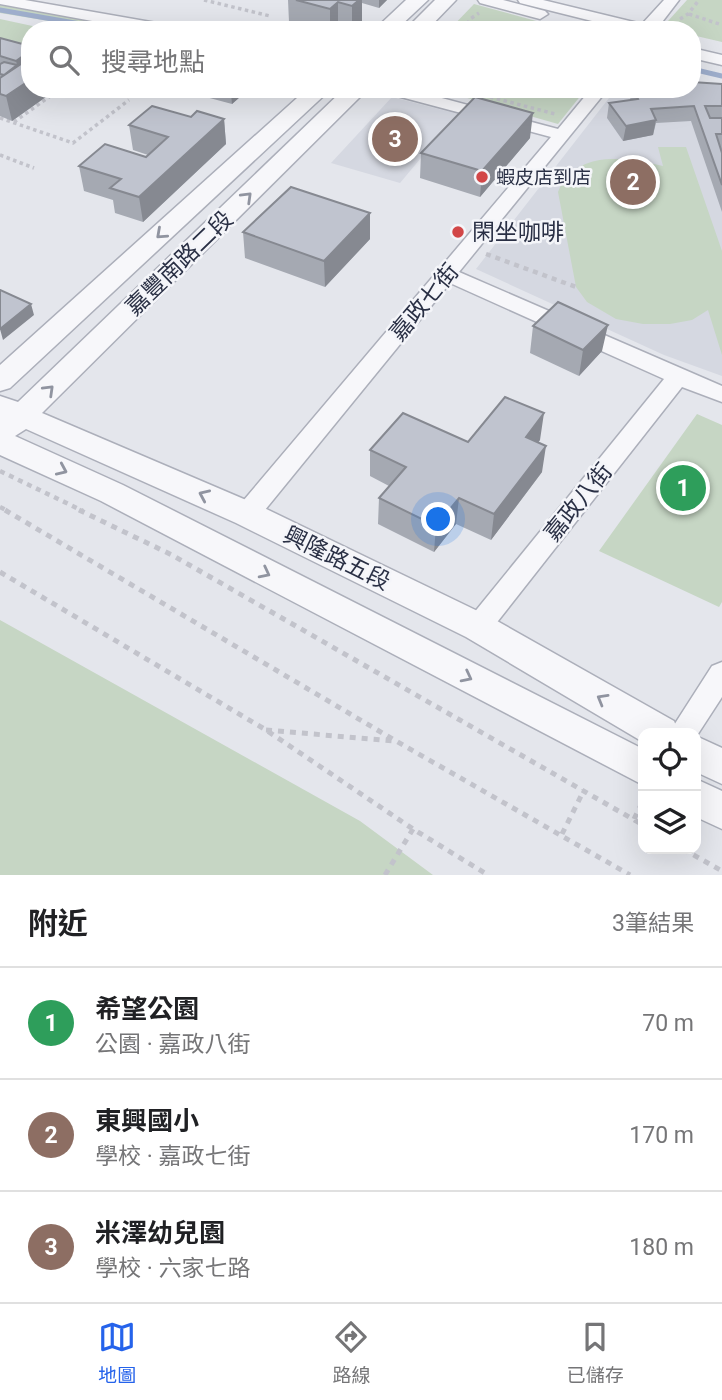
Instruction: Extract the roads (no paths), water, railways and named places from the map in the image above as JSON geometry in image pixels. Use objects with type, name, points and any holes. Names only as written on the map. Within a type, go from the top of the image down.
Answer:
[{"type":"street","points":[[0,0],[118,21]]},
{"type":"street","points":[[394,21],[418,0]]},
{"type":"street","points":[[424,21],[446,0]]},
{"type":"street","points":[[485,0],[566,21]]},
{"type":"street","points":[[525,0],[610,21]]},
{"type":"street","points":[[654,21],[672,0]]},
{"type":"street","points":[[0,15],[35,21]]},
{"type":"street","points":[[701,42],[722,47]]},
{"type":"street","points":[[701,55],[722,60]]},
{"type":"street","name":"嘉豐南路二段","points":[[0,381],[310,98]]},
{"type":"street","name":"嘉豐南路二段","points":[[6,425],[348,98]]},
{"type":"street","points":[[422,98],[562,135]]},
{"type":"street","name":"嘉政七街","points":[[247,514],[593,98]]},
{"type":"street","points":[[447,274],[722,394]]},
{"type":"street","name":"嘉政八街","points":[[478,627],[678,377]]},
{"type":"street","name":"興隆路五段","points":[[6,425],[247,514],[478,627],[652,728]]},
{"type":"street","name":"興隆路五段","points":[[6,425],[112,493],[638,765]]},
{"type":"street","points":[[686,728],[722,674]]},
{"type":"street","points":[[701,756],[722,767]]},
{"type":"street","points":[[701,800],[722,811]]},
{"type":"waterway","points":[[0,10],[63,21]]},
{"type":"waterway","points":[[701,71],[722,76]]},
{"type":"place","name":"米澤幼兒園","points":[[395,139]]},
{"type":"place","name":"蝦皮店到店","points":[[482,177]]},
{"type":"place","name":"東興國小","points":[[633,182]]},
{"type":"place","name":"閑坐咖啡","points":[[458,232]]},
{"type":"place","name":"希望公園","points":[[683,488]]}]
